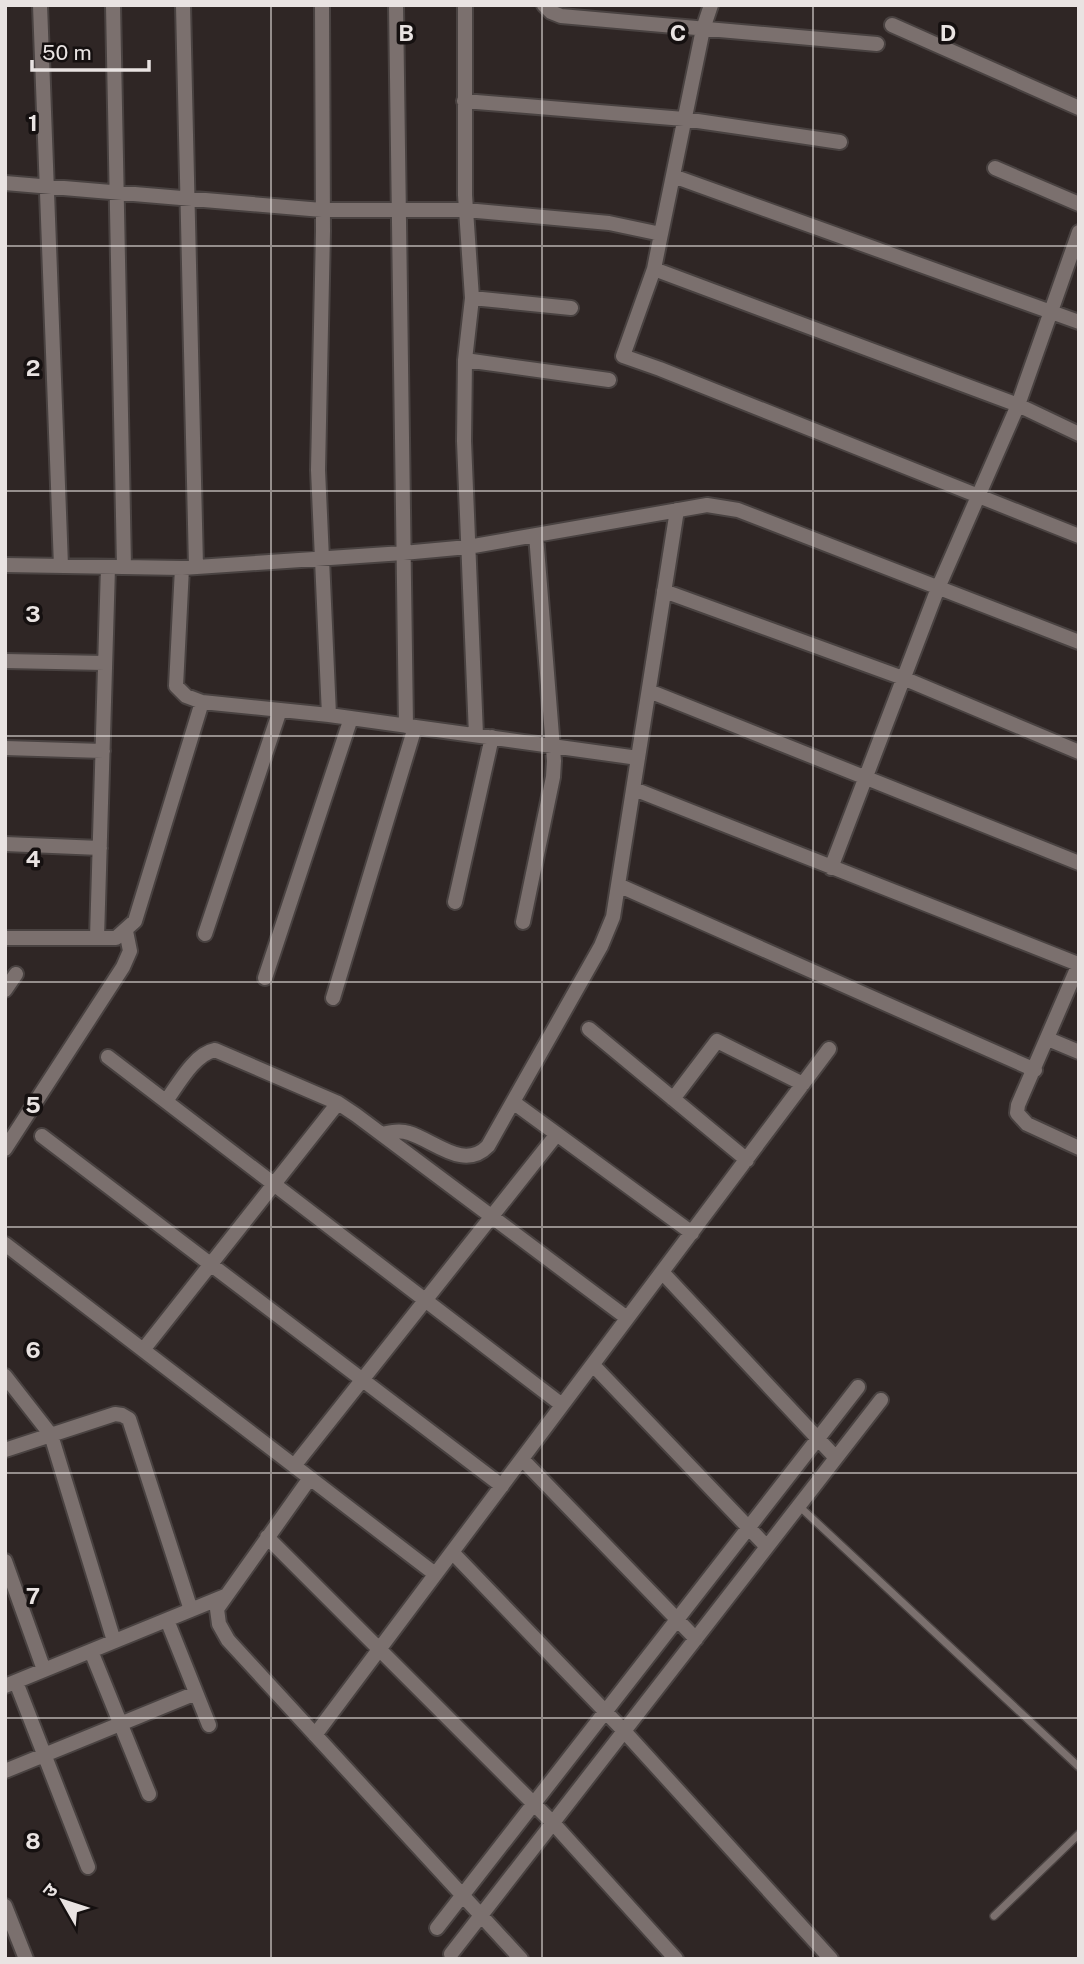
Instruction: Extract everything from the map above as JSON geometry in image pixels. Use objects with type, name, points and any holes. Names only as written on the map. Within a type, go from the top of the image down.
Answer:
[{"type":"street","points":[[40,5],[61,566]]},
{"type":"street","points":[[113,5],[124,567]]},
{"type":"street","points":[[183,5],[189,568],[176,686],[186,696],[202,702],[329,715],[638,758]]},
{"type":"street","points":[[322,5],[318,470],[329,715]]},
{"type":"street","points":[[333,998],[410,726],[403,553],[396,5]]},
{"type":"street","points":[[465,5],[466,210],[472,298],[465,360],[468,547],[476,735]]},
{"type":"street","points":[[544,5],[561,16],[877,44]]},
{"type":"street","points":[[711,5],[703,29],[654,269],[623,356],[1079,536]]},
{"type":"street","points":[[892,25],[1079,108]]},
{"type":"street","points":[[464,101],[684,119],[840,142]]},
{"type":"street","points":[[995,168],[1079,204]]},
{"type":"street","points":[[673,176],[1079,322]]},
{"type":"street","points":[[5,183],[322,210],[466,210],[609,223],[661,234]]},
{"type":"street","points":[[831,868],[939,588],[1018,405],[1079,232]]},
{"type":"street","points":[[654,269],[1018,405],[1079,434]]},
{"type":"street","points":[[472,298],[570,308]]},
{"type":"street","points":[[465,360],[609,380]]},
{"type":"street","points":[[5,565],[189,568],[403,553],[468,547],[708,505],[738,510],[1079,642]]},
{"type":"street","points":[[382,1134],[407,1132],[459,1156],[471,1157],[481,1153],[488,1146],[601,947],[613,917],[677,510]]},
{"type":"street","points":[[523,922],[553,777],[554,745],[536,535]]},
{"type":"street","points":[[97,938],[108,567]]},
{"type":"street","points":[[664,591],[903,678],[1079,752]]},
{"type":"street","points":[[5,661],[105,663]]},
{"type":"street","points":[[649,691],[1079,863]]},
{"type":"street","points":[[5,938],[116,938],[127,931],[135,921],[202,702]]},
{"type":"street","points":[[205,934],[279,710]]},
{"type":"street","points":[[265,978],[351,718]]},
{"type":"street","points":[[455,902],[492,737]]},
{"type":"street","points":[[5,748],[103,751]]},
{"type":"street","points":[[634,789],[1079,964],[1018,1105],[1017,1113],[1020,1119],[1079,1148]]},
{"type":"street","points":[[5,844],[100,848]]},
{"type":"street","points":[[618,885],[1035,1070]]},
{"type":"street","points":[[5,1149],[123,967],[130,951],[127,931]]},
{"type":"street","points":[[5,990],[16,974]]},
{"type":"street","points":[[589,1029],[747,1160]]},
{"type":"street","points":[[1048,1039],[1079,1052]]},
{"type":"street","points":[[674,1099],[717,1041],[803,1084]]},
{"type":"street","points":[[315,1735],[829,1049]]},
{"type":"street","points":[[166,1101],[196,1061],[206,1052],[215,1051],[338,1103],[627,1318]]},
{"type":"street","points":[[108,1057],[562,1405]]},
{"type":"street","points":[[513,1102],[692,1233]]},
{"type":"street","points":[[143,1350],[338,1103]]},
{"type":"street","points":[[294,1466],[557,1134]]},
{"type":"street","points":[[42,1136],[502,1486]]},
{"type":"street","points":[[5,1244],[435,1574]]},
{"type":"street","points":[[662,1272],[836,1458]]},
{"type":"street","points":[[593,1365],[767,1548]]},
{"type":"street","points":[[5,1376],[51,1435],[114,1642]]},
{"type":"street","points":[[437,1928],[858,1387]]},
{"type":"street","points":[[451,1954],[881,1400]]},
{"type":"street","points":[[5,1450],[115,1414],[129,1419],[191,1610]]},
{"type":"street","points":[[522,1459],[696,1639]]},
{"type":"street","points":[[310,1478],[217,1609],[219,1624],[228,1640],[521,1959]]},
{"type":"street","points":[[267,1537],[553,1824],[676,1959]]},
{"type":"street","points":[[452,1552],[624,1731],[831,1959]]},
{"type":"street","points":[[5,1561],[44,1670]]},
{"type":"street","points":[[88,1867],[44,1755],[11,1684],[225,1597]]},
{"type":"street","points":[[167,1620],[209,1725]]},
{"type":"street","points":[[91,1651],[149,1794]]},
{"type":"street","points":[[5,1771],[196,1693]]},
{"type":"street","points":[[5,1906],[26,1959]]},
{"type":"lane","points":[[799,1506],[1079,1767]]},
{"type":"lane","points":[[994,1916],[1079,1834]]}]
